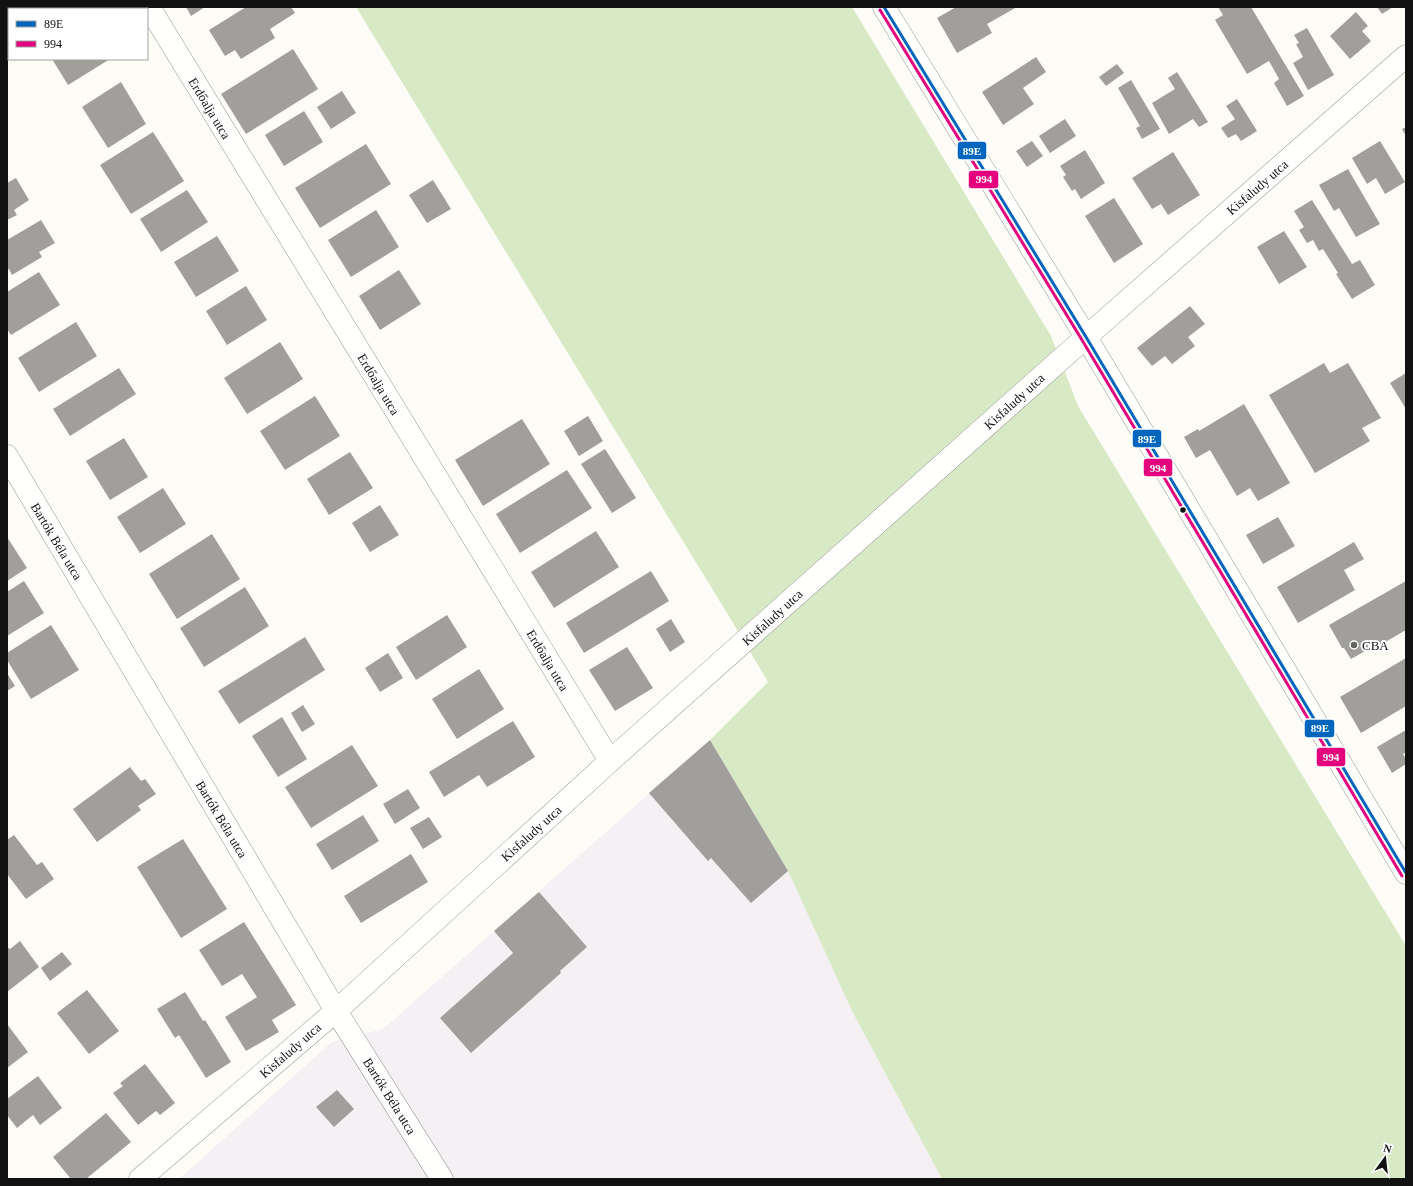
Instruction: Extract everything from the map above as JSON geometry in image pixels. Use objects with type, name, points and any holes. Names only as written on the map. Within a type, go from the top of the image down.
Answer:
[{"type":"street","name":"Erdőalja utca","points":[[149,7],[610,761]]},
{"type":"street","points":[[884,7],[1086,337],[1406,873]]},
{"type":"street","name":"Kisfaludy utca","points":[[140,1179],[336,1011],[610,761],[1086,337],[1406,56]]},
{"type":"street","name":"Bartók Béla utca","points":[[7,456],[336,1011],[442,1179]]},
{"type":"shaded area","points":[[710,740],[788,871],[853,1013],[942,1179],[179,1179],[332,1042],[383,1029]]},
{"type":"green space","points":[[356,7],[852,7],[1051,336],[1078,406],[1406,946],[1406,1179],[942,1179],[853,1013],[788,871],[710,740],[768,682]]},
{"type":"building","points":[[25,7],[80,8],[26,8]]},
{"type":"building","points":[[186,7],[205,7],[191,16]]},
{"type":"building","points":[[246,7],[291,7],[295,13],[270,29],[275,38],[241,59],[235,50],[225,56],[209,30]]},
{"type":"building","points":[[956,7],[1017,7],[987,24],[992,33],[957,53],[937,18]]},
{"type":"building","points":[[1218,7],[1251,7],[1304,96],[1287,106],[1274,83],[1279,79],[1269,61],[1247,74],[1215,20],[1223,15]]},
{"type":"building","points":[[1377,7],[1393,7],[1382,14]]},
{"type":"building","points":[[1356,12],[1368,26],[1362,31],[1371,41],[1350,59],[1330,36]]},
{"type":"building","points":[[1307,28],[1334,75],[1308,90],[1293,63],[1303,57],[1296,44],[1299,43],[1294,35]]},
{"type":"building","points":[[293,49],[318,89],[246,134],[221,94]]},
{"type":"building","points":[[1036,57],[1046,72],[1023,88],[1034,104],[1003,125],[982,92]]},
{"type":"building","points":[[53,60],[108,60],[68,85]]},
{"type":"building","points":[[1117,64],[1124,73],[1106,86],[1099,77]]},
{"type":"building","points":[[1177,72],[1208,122],[1199,127],[1193,119],[1169,134],[1152,103],[1175,89],[1168,78]]},
{"type":"building","points":[[1131,80],[1160,129],[1142,139],[1136,128],[1140,126],[1118,88]]},
{"type":"building","points":[[121,82],[146,124],[108,148],[82,107]]},
{"type":"building","points":[[342,91],[356,113],[331,129],[317,107]]},
{"type":"building","points":[[1237,99],[1257,131],[1241,141],[1236,134],[1228,138],[1221,128],[1235,119],[1226,106]]},
{"type":"building","points":[[304,111],[323,142],[284,166],[265,135]]},
{"type":"building","points":[[1065,119],[1076,136],[1050,153],[1039,136]]},
{"type":"building","points":[[1406,127],[1406,136],[1402,129]]},
{"type":"building","points":[[153,132],[184,181],[131,214],[100,165]]},
{"type":"building","points":[[1032,141],[1043,156],[1027,167],[1016,151]]},
{"type":"building","points":[[1380,141],[1405,182],[1385,194],[1376,178],[1367,184],[1352,158]]},
{"type":"building","points":[[366,144],[391,184],[320,228],[295,188]]},
{"type":"building","points":[[1085,150],[1105,183],[1081,199],[1075,189],[1072,191],[1063,177],[1066,175],[1060,166]]},
{"type":"building","points":[[1173,152],[1200,195],[1168,215],[1161,204],[1152,209],[1132,178]]},
{"type":"building","points":[[1348,169],[1380,224],[1356,237],[1339,208],[1334,211],[1319,185]]},
{"type":"building","points":[[16,178],[29,200],[14,210],[17,215],[7,220],[7,183]]},
{"type":"building","points":[[433,180],[451,209],[427,223],[409,195]]},
{"type":"building","points":[[187,190],[208,222],[161,252],[140,219]]},
{"type":"building","points":[[1114,198],[1143,244],[1114,263],[1085,216]]},
{"type":"building","points":[[1312,200],[1352,264],[1360,260],[1375,285],[1352,299],[1336,274],[1338,273],[1323,249],[1319,251],[1313,240],[1307,243],[1299,230],[1304,227],[1294,211]]},
{"type":"building","points":[[376,210],[399,247],[351,277],[328,240]]},
{"type":"building","points":[[41,220],[55,243],[39,252],[42,257],[12,275],[9,269],[7,270],[7,240]]},
{"type":"building","points":[[1284,231],[1307,267],[1279,284],[1257,247]]},
{"type":"building","points":[[217,236],[239,271],[196,297],[174,262]]},
{"type":"building","points":[[399,270],[421,304],[380,330],[359,296]]},
{"type":"building","points":[[39,272],[60,305],[11,335],[7,329],[7,292]]},
{"type":"building","points":[[246,286],[267,320],[227,345],[206,311]]},
{"type":"building","points":[[1190,306],[1205,324],[1188,337],[1195,346],[1172,364],[1165,356],[1152,366],[1137,348]]},
{"type":"building","points":[[76,322],[97,356],[39,392],[18,358]]},
{"type":"building","points":[[280,342],[303,379],[247,414],[224,378]]},
{"type":"building","points":[[1324,363],[1330,373],[1348,363],[1381,418],[1362,428],[1370,441],[1315,473],[1269,395]]},
{"type":"building","points":[[119,368],[136,394],[70,436],[53,409]]},
{"type":"building","points":[[1406,373],[1406,409],[1390,383]]},
{"type":"building","points":[[315,396],[340,436],[285,470],[260,431]]},
{"type":"building","points":[[1244,404],[1290,483],[1258,501],[1250,488],[1237,496],[1210,450],[1196,458],[1184,437],[1198,429],[1199,431]]},
{"type":"building","points":[[588,416],[603,441],[579,456],[564,431]]},
{"type":"building","points":[[522,419],[550,464],[483,506],[455,460]]},
{"type":"building","points":[[124,438],[148,477],[110,500],[86,461]]},
{"type":"building","points":[[605,449],[636,498],[612,513],[581,464]]},
{"type":"building","points":[[350,452],[373,488],[329,515],[307,479]]},
{"type":"building","points":[[567,470],[592,508],[520,553],[496,514]]},
{"type":"building","points":[[163,488],[186,524],[140,553],[117,517]]},
{"type":"building","points":[[380,505],[399,535],[370,552],[352,523]]},
{"type":"building","points":[[1278,517],[1295,546],[1263,564],[1246,535]]},
{"type":"building","points":[[596,531],[619,567],[554,608],[531,572]]},
{"type":"building","points":[[212,534],[240,579],[177,619],[149,574]]},
{"type":"building","points":[[7,537],[27,568],[7,581]]},
{"type":"building","points":[[1354,542],[1364,559],[1344,570],[1355,590],[1298,623],[1277,587]]},
{"type":"building","points":[[651,571],[669,601],[584,653],[566,623]]},
{"type":"building","points":[[24,581],[44,613],[7,636],[7,592]]},
{"type":"building","points":[[1406,581],[1406,630],[1368,652],[1367,650],[1351,659],[1344,648],[1342,648],[1329,625]]},
{"type":"building","points":[[245,587],[269,626],[204,667],[180,628]]},
{"type":"building","points":[[447,615],[467,647],[416,680],[396,647]]},
{"type":"building","points":[[671,619],[685,642],[670,652],[656,629]]},
{"type":"building","points":[[51,625],[79,670],[31,699],[7,660],[7,653]]},
{"type":"building","points":[[305,637],[325,670],[239,724],[218,691]]},
{"type":"building","points":[[627,647],[653,688],[615,711],[589,670]]},
{"type":"building","points":[[388,653],[403,678],[380,692],[365,668]]},
{"type":"building","points":[[1406,658],[1406,706],[1361,733],[1340,697]]},
{"type":"building","points":[[479,669],[504,709],[457,739],[432,699]]},
{"type":"building","points":[[7,673],[15,686],[7,691]]},
{"type":"building","points":[[303,705],[315,724],[302,732],[291,713]]},
{"type":"building","points":[[282,717],[307,759],[278,777],[252,736]]},
{"type":"building","points":[[513,721],[535,757],[487,787],[479,775],[444,797],[429,772]]},
{"type":"building","points":[[1406,730],[1406,752],[1403,754],[1406,759],[1406,764],[1392,773],[1377,747]]},
{"type":"building","points":[[710,740],[788,871],[751,903],[711,858],[708,861],[649,793]]},
{"type":"building","points":[[352,745],[378,786],[311,828],[285,787]]},
{"type":"building","points":[[130,767],[141,781],[145,779],[156,794],[138,806],[141,810],[97,842],[73,809]]},
{"type":"building","points":[[408,789],[420,808],[395,824],[383,804]]},
{"type":"building","points":[[363,815],[379,841],[332,870],[316,844]]},
{"type":"building","points":[[429,817],[442,837],[423,849],[410,828]]},
{"type":"building","points":[[14,835],[37,865],[42,862],[54,879],[26,899],[7,874],[7,840]]},
{"type":"building","points":[[183,839],[227,909],[181,938],[137,867]]},
{"type":"building","points":[[411,854],[428,882],[361,923],[344,896]]},
{"type":"building","points":[[539,892],[587,947],[560,971],[561,973],[471,1053],[440,1018],[513,953],[494,931]]},
{"type":"building","points":[[244,922],[296,1005],[272,1020],[279,1032],[246,1051],[225,1017],[257,997],[242,974],[222,986],[199,950]]},
{"type":"building","points":[[20,941],[39,967],[7,992],[7,949],[10,949]]},
{"type":"building","points":[[62,952],[72,964],[50,981],[41,968]]},
{"type":"building","points":[[87,990],[119,1031],[89,1054],[57,1013]]},
{"type":"building","points":[[185,992],[203,1021],[205,1020],[231,1062],[206,1078],[179,1035],[175,1038],[157,1009]]},
{"type":"building","points":[[7,1024],[28,1052],[7,1068]]},
{"type":"building","points":[[145,1064],[175,1103],[160,1115],[156,1111],[138,1125],[113,1093],[123,1086],[120,1083]]},
{"type":"building","points":[[38,1076],[62,1108],[40,1125],[33,1115],[17,1128],[7,1115],[7,1099]]},
{"type":"building","points":[[337,1090],[354,1109],[334,1127],[316,1107]]},
{"type":"building","points":[[106,1113],[131,1142],[86,1179],[71,1179],[53,1157]]},
{"type":"transit line","name":"89E","points":[[884,7],[1086,337],[1406,873]]},
{"type":"transit line","name":"994","points":[[880,10],[1082,340],[1402,876]]},
{"type":"place","name":"CBA","points":[[1354,645]]}]
